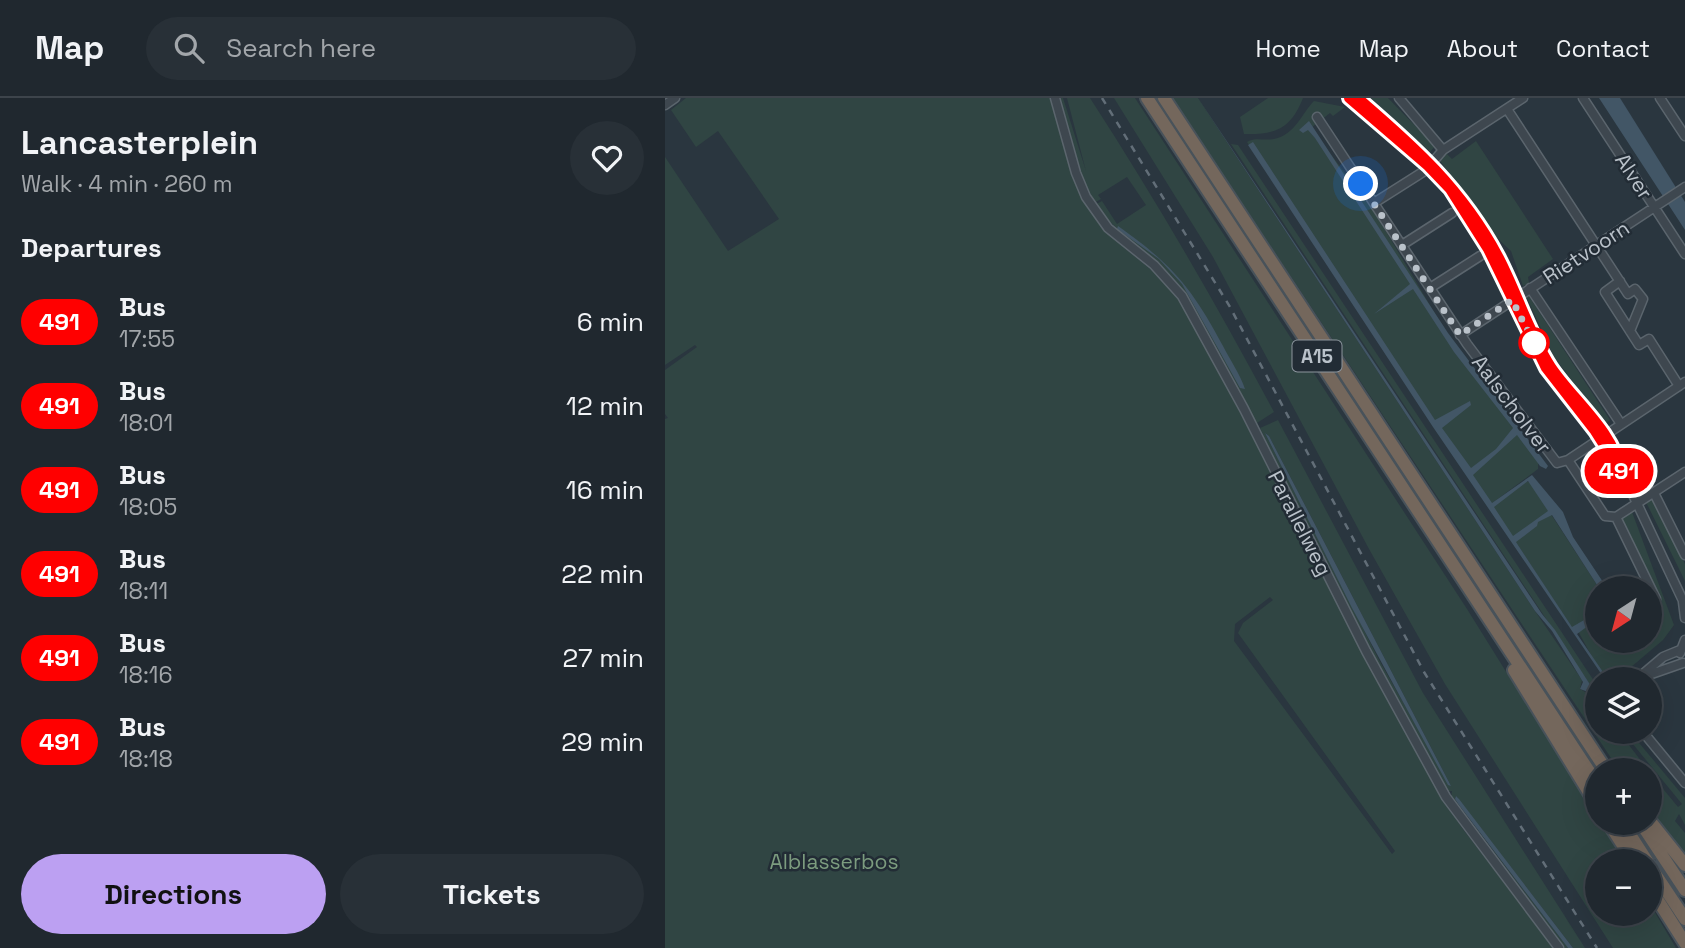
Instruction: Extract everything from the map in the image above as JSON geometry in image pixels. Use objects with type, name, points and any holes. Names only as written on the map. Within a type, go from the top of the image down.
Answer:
[{"type":"highway","name":"A15","points":[[1147,98],[1585,765]]},
{"type":"highway","name":"A15","points":[[1164,98],[1598,758]]},
{"type":"highway","name":"A15","points":[[1486,614],[1522,686],[1585,786]]},
{"type":"highway","name":"A15","points":[[1565,706],[1582,724],[1605,758]]},
{"type":"highway","points":[[1649,835],[1685,890]]},
{"type":"highway","points":[[1661,835],[1685,865]]},
{"type":"highway","points":[[1662,884],[1685,919]]},
{"type":"highway","points":[[1662,907],[1685,943]]},
{"type":"highway","points":[[1670,920],[1683,948]]},
{"type":"street","points":[[665,105],[675,98]]},
{"type":"street","name":"Parallelweg","points":[[1055,98],[1076,173],[1086,197],[1108,228],[1163,273],[1186,303],[1366,651],[1446,797],[1559,948]]},
{"type":"street","points":[[1349,98],[1430,164]]},
{"type":"street","points":[[1358,98],[1454,187],[1486,235],[1548,363],[1602,437],[1621,472],[1684,603],[1685,618]]},
{"type":"street","points":[[1399,98],[1443,150]]},
{"type":"street","points":[[1374,203],[1430,164],[1443,150],[1523,98]]},
{"type":"street","name":"Alver","points":[[1583,98],[1685,254]]},
{"type":"street","points":[[1660,98],[1685,136]]},
{"type":"street","points":[[1507,109],[1628,294],[1635,289],[1643,299],[1630,331]]},
{"type":"street","name":"Aalscholver","points":[[1317,117],[1460,335],[1557,463],[1568,460]]},
{"type":"street","name":"Rietvoorn","points":[[1515,298],[1682,189]]},
{"type":"street","points":[[1402,245],[1452,213]]},
{"type":"street","points":[[1430,288],[1480,256]]},
{"type":"street","points":[[1619,281],[1605,292],[1639,345],[1649,339],[1682,384],[1568,460],[1605,516],[1615,517],[1685,472]]},
{"type":"street","points":[[1530,288],[1622,424]]},
{"type":"street","name":"Aalscholver","points":[[1460,335],[1515,298]]},
{"type":"street","points":[[1654,493],[1685,555]]},
{"type":"street","points":[[1615,517],[1645,576]]},
{"type":"street","points":[[1651,667],[1663,657],[1680,650],[1685,640]]},
{"type":"street","points":[[1662,671],[1684,664],[1680,650]]},
{"type":"street","points":[[1653,744],[1685,783]]},
{"type":"green space","name":"Alblasserbos","points":[[686,98],[1051,98],[1087,205],[1106,231],[1163,281],[1184,306],[1438,790],[1462,828],[1555,948],[665,948],[665,419],[668,418],[665,414],[665,370],[697,347],[695,345],[665,365],[665,157],[728,251],[779,219],[718,131],[696,147],[671,110]],"holes":[[[1270,597],[1273,600],[1243,623],[1238,633],[1395,851],[1392,854],[1234,641],[1235,624]]]},
{"type":"green space","points":[[1058,98],[1063,98],[1086,171],[1067,98],[1090,98],[1185,253],[1274,412],[1257,423],[1246,408],[1193,306],[1182,291],[1161,266],[1113,225],[1095,205],[1102,201],[1117,224],[1146,205],[1127,177],[1098,195],[1101,199],[1094,203],[1079,173]]},
{"type":"green space","points":[[1114,98],[1135,98],[1467,609],[1585,798],[1585,835],[1608,835],[1617,849],[1585,849],[1585,904],[1445,684],[1369,549],[1213,257]]},
{"type":"green space","points":[[1172,98],[1198,98],[1582,680],[1580,689],[1585,692],[1585,719]]},
{"type":"green space","points":[[1268,98],[1303,98],[1293,117],[1281,128],[1265,133],[1244,134],[1240,117]]},
{"type":"green space","points":[[1371,98],[1388,98],[1435,146],[1430,152]]},
{"type":"green space","points":[[1314,101],[1345,107],[1333,116],[1330,113],[1311,128],[1375,213],[1452,342],[1538,462],[1538,469],[1491,504],[1247,142],[1281,137],[1297,123]]},
{"type":"green space","points":[[1476,141],[1553,259],[1528,277],[1529,283],[1523,286],[1511,251],[1495,236],[1438,158],[1446,153],[1452,159]]},
{"type":"green space","points":[[1231,144],[1238,145],[1585,667],[1585,677]]},
{"type":"green space","points":[[1528,295],[1610,420],[1605,424],[1554,357],[1526,296]]},
{"type":"green space","points":[[1278,420],[1423,693],[1585,948],[1573,948],[1456,796],[1455,799],[1463,811],[1568,948],[1563,948],[1451,799],[1452,791],[1447,791],[1374,656],[1260,428]],"holes":[[[1265,433],[1269,436],[1451,786],[1379,660]]]},
{"type":"green space","points":[[1526,482],[1530,482],[1591,576],[1585,576],[1585,621],[1572,628],[1492,506]]},
{"type":"green space","points":[[1652,498],[1685,564],[1685,581],[1646,502]]},
{"type":"green space","points":[[1632,512],[1656,576],[1647,576],[1620,520]]},
{"type":"green space","points":[[1663,595],[1674,625],[1663,640]]},
{"type":"green space","points":[[1585,627],[1585,644],[1578,631]]},
{"type":"green space","points":[[1590,653],[1648,653],[1631,667],[1598,667]]},
{"type":"green space","points":[[1602,744],[1628,744],[1639,758],[1611,758]]},
{"type":"green space","points":[[1633,744],[1640,744],[1652,758],[1644,758]]},
{"type":"green space","points":[[1662,770],[1685,798],[1685,825],[1679,814],[1675,821],[1685,833],[1685,857],[1662,827],[1662,788],[1678,807],[1682,804],[1662,780]]},
{"type":"green space","points":[[1662,924],[1676,948],[1613,948],[1599,926]]},
{"type":"water","points":[[1198,98],[1555,630],[1585,677],[1585,691],[1580,689],[1583,682],[1552,631],[1535,611]]},
{"type":"water","points":[[1599,98],[1620,98],[1685,202],[1685,230]]},
{"type":"water","points":[[1309,121],[1448,333],[1548,466],[1546,469],[1540,466],[1517,435],[1473,475],[1492,503],[1532,475],[1563,512],[1573,537],[1599,576],[1591,576],[1552,515],[1538,522],[1537,526],[1516,542],[1572,627],[1585,620],[1585,628],[1577,634],[1585,650],[1433,427],[1248,145],[1253,142],[1435,420],[1470,401],[1471,405],[1442,428],[1471,468],[1496,449],[1513,428],[1454,352],[1413,289],[1374,314],[1410,284],[1315,138],[1308,130],[1303,133],[1299,130]],"holes":[[[1528,481],[1548,511],[1513,536],[1494,507]]]},
{"type":"water","points":[[1118,226],[1153,253],[1179,278],[1212,326],[1245,389],[1240,388],[1182,284],[1159,259],[1117,229]]},
{"type":"water","points":[[1265,433],[1269,436],[1451,786],[1448,785],[1352,608]]},
{"type":"water","points":[[1587,653],[1590,653],[1600,667],[1597,667]]},
{"type":"water","points":[[1456,796],[1573,948],[1568,948],[1459,805]]},
{"type":"railway","points":[[1102,98],[1230,307],[1424,672],[1597,948]]},
{"type":"bus line","name":"491","points":[[1349,98],[1377,120],[1450,189],[1488,249],[1546,368],[1595,431],[1621,472],[1604,436],[1548,363],[1498,256],[1465,202],[1431,162],[1358,98]]},
{"type":"route","points":[[1361,184],[1460,335],[1512,300],[1534,343]]}]
